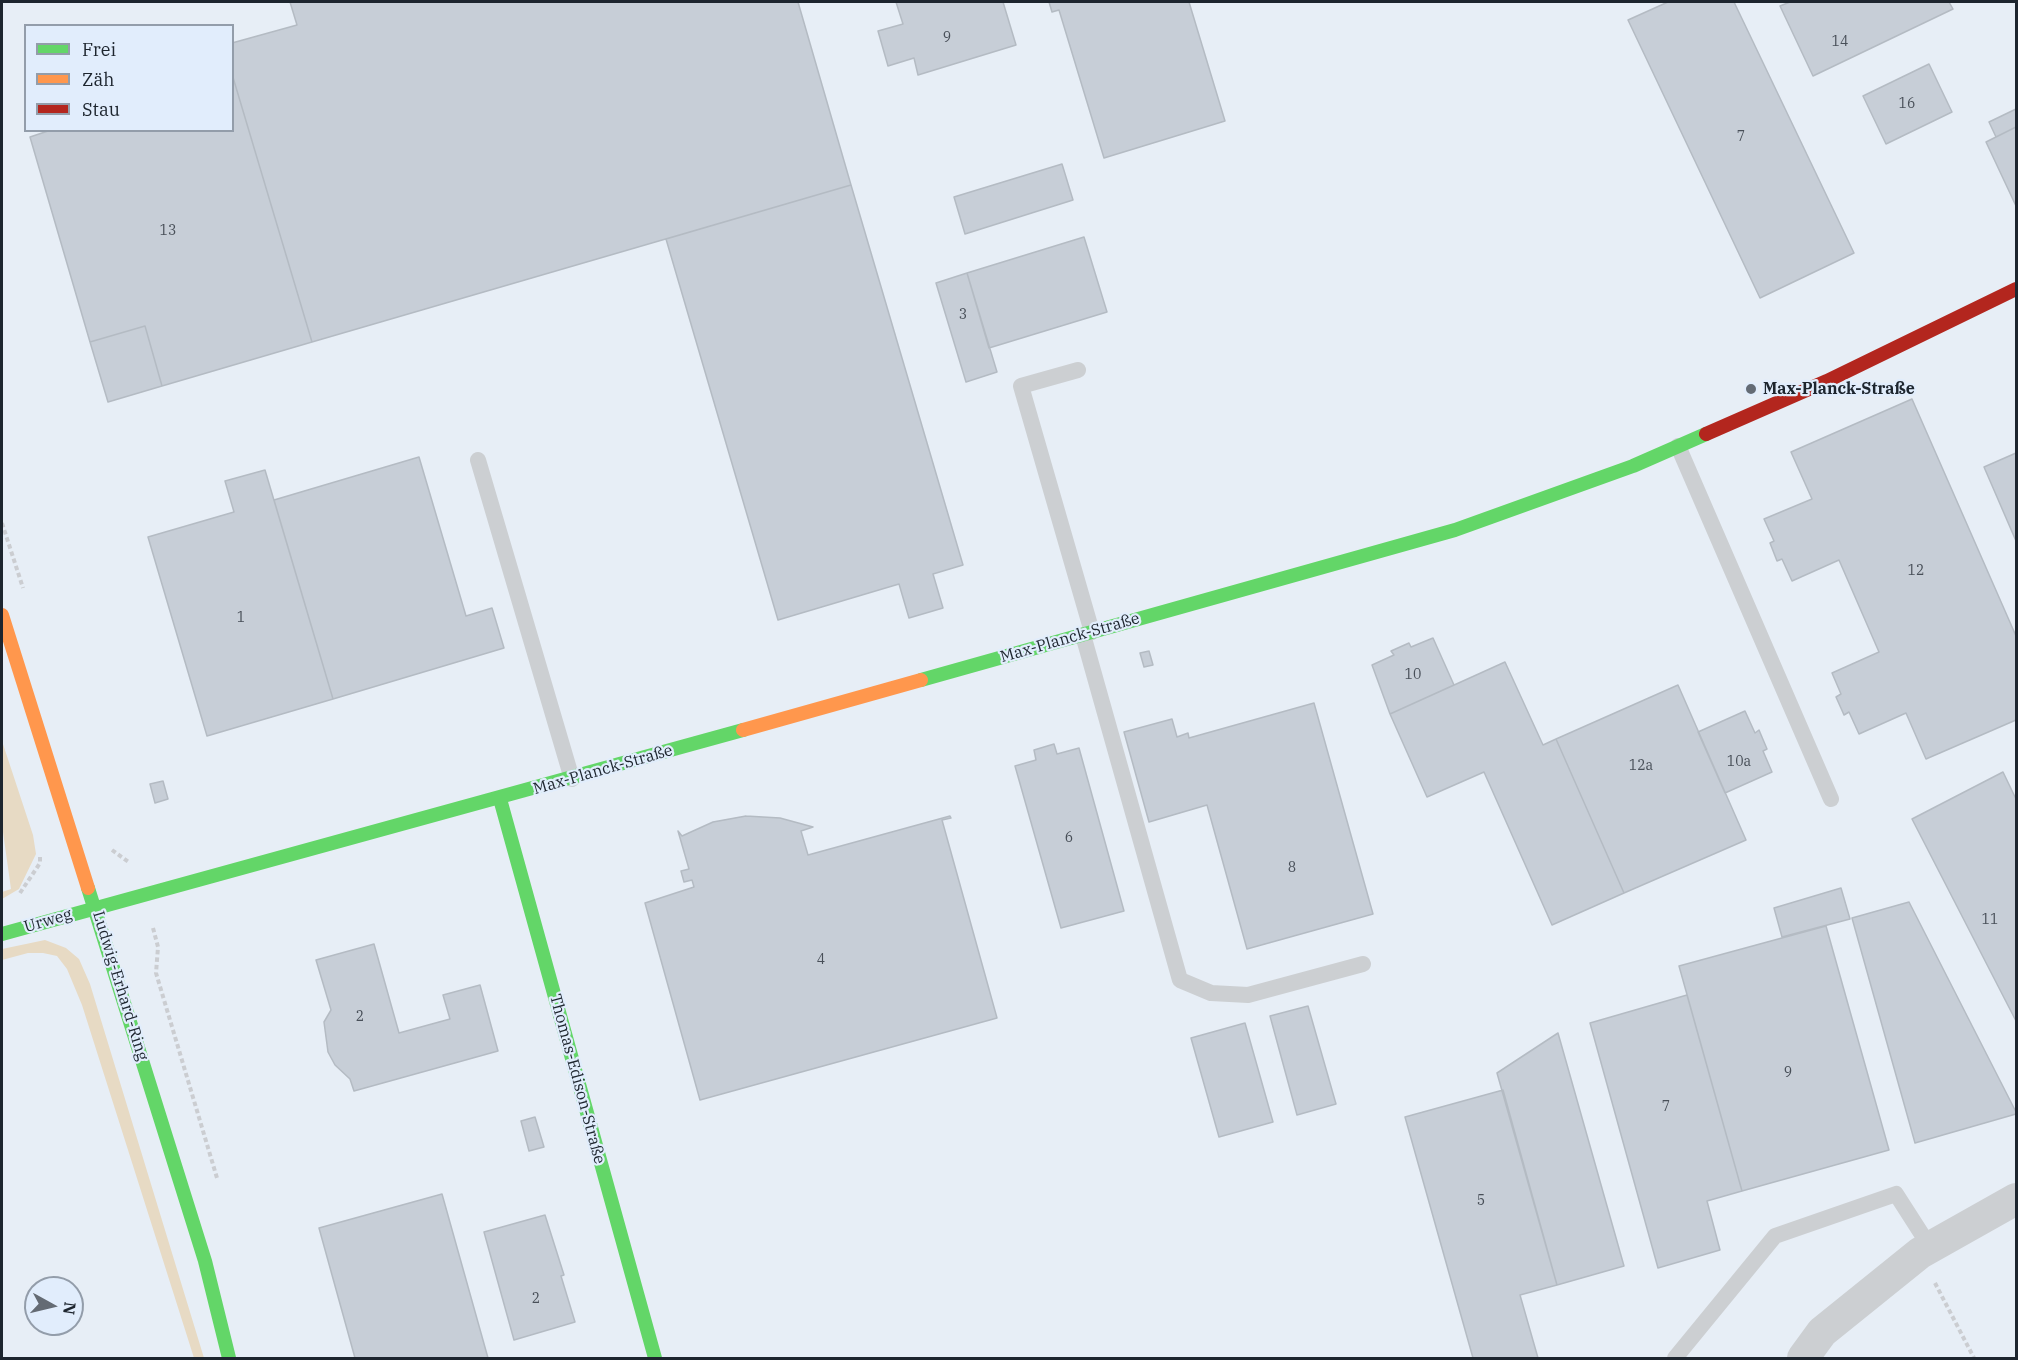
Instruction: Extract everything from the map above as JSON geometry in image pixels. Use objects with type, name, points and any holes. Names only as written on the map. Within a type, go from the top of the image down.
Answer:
[{"type":"street","name":"Max-Planck-Straße","points":[[95,908],[572,779],[1455,530],[1633,466],[1827,381],[2016,289]]},
{"type":"street","name":"Ludwig-Erhard-Ring","points":[[2,615],[205,1261],[229,1359]]},
{"type":"street","name":"Thomas-Edison-Straße","points":[[500,799],[655,1359]]},
{"type":"street","name":"Urweg","points":[[2,934],[95,908]]},
{"type":"street","points":[[1803,1359],[1822,1332],[1925,1250],[2016,1199]]},
{"type":"lane","points":[[1078,370],[1021,386],[1180,980],[1211,993],[1248,995],[1363,964]]},
{"type":"lane","points":[[1678,446],[1831,799]]},
{"type":"lane","points":[[478,460],[572,779]]},
{"type":"lane","points":[[1675,1359],[1775,1236],[1896,1194],[1925,1250]]},
{"type":"path","points":[[17,897],[40,863],[40,844]]},
{"type":"path","points":[[1925,1250],[1974,1359]]},
{"type":"shaded area","points":[[2,741],[33,835],[36,854],[19,889],[2,899],[2,892],[11,889],[2,825]]},
{"type":"shaded area","points":[[45,940],[66,948],[79,959],[90,984],[204,1358],[194,1358],[82,1005],[67,969],[57,956],[43,953],[28,953],[2,960],[2,949]]},
{"type":"building","points":[[290,2],[798,2],[851,185],[312,342],[234,81],[234,42],[297,25]]},
{"type":"building","points":[[896,2],[1003,2],[1016,45],[918,75],[914,58],[888,66],[878,31],[903,24]]},
{"type":"building","points":[[1049,2],[1189,2],[1225,121],[1104,158],[1059,10],[1052,12]]},
{"type":"building","points":[[1668,2],[1734,2],[1854,253],[1760,298],[1628,20]]},
{"type":"building","points":[[1790,2],[1949,2],[1953,9],[1813,76],[1780,6]]},
{"type":"building","points":[[1929,64],[1952,112],[1886,144],[1863,96]]},
{"type":"building","points":[[234,81],[312,342],[162,386],[145,326],[90,342],[30,137],[45,132],[234,132]]},
{"type":"building","points":[[2016,109],[2016,127],[1996,137],[1989,122]]},
{"type":"building","points":[[2016,127],[2016,206],[1986,142]]},
{"type":"building","points":[[1062,164],[1073,200],[965,234],[954,197]]},
{"type":"building","points":[[851,185],[963,565],[933,574],[943,608],[909,618],[899,584],[778,620],[666,239]]},
{"type":"building","points":[[1084,237],[1107,312],[989,348],[967,273]]},
{"type":"building","points":[[967,273],[997,372],[966,382],[936,283]]},
{"type":"building","points":[[145,326],[162,386],[108,402],[90,342]]},
{"type":"building","points":[[1912,399],[2016,636],[2016,720],[1926,759],[1906,713],[1859,734],[1849,712],[1844,715],[1836,697],[1841,694],[1832,673],[1879,652],[1839,560],[1792,581],[1782,559],[1777,561],[1770,543],[1774,541],[1764,519],[1812,499],[1791,452]]},
{"type":"building","points":[[2016,453],[2016,541],[1984,467]]},
{"type":"building","points":[[419,457],[466,616],[492,608],[504,648],[333,699],[274,500]]},
{"type":"building","points":[[265,470],[333,699],[207,736],[148,537],[234,512],[225,481]]},
{"type":"building","points":[[1433,638],[1454,685],[1390,714],[1372,665],[1394,655],[1391,651],[1409,643],[1411,647]]},
{"type":"building","points":[[1149,651],[1153,665],[1144,667],[1140,653]]},
{"type":"building","points":[[1505,662],[1543,745],[1556,739],[1624,893],[1552,925],[1484,772],[1427,797],[1390,714]]},
{"type":"building","points":[[1678,685],[1746,840],[1624,893],[1556,739]]},
{"type":"building","points":[[1314,703],[1373,914],[1247,949],[1207,805],[1149,822],[1124,732],[1172,719],[1177,737],[1188,733],[1189,738]]},
{"type":"building","points":[[1745,711],[1755,733],[1759,730],[1767,749],[1763,751],[1772,772],[1725,793],[1698,732]]},
{"type":"building","points":[[1054,744],[1057,754],[1079,748],[1124,911],[1061,928],[1015,766],[1036,760],[1034,750]]},
{"type":"building","points":[[2003,772],[2016,799],[2016,1021],[1912,819]]},
{"type":"building","points":[[163,781],[168,799],[155,803],[150,784]]},
{"type":"building","points":[[746,816],[780,818],[813,827],[801,831],[808,855],[950,816],[951,818],[942,820],[997,1018],[700,1100],[645,903],[694,887],[692,880],[684,882],[681,871],[689,869],[678,831],[682,836],[713,822]]},
{"type":"building","points":[[1841,888],[1850,919],[1782,937],[1774,908]]},
{"type":"building","points":[[1909,902],[2016,1112],[2016,1114],[1915,1143],[1852,918]]},
{"type":"building","points":[[1826,926],[1889,1150],[1742,1191],[1679,966]]},
{"type":"building","points":[[374,944],[399,1033],[450,1019],[443,995],[480,985],[498,1051],[354,1091],[350,1079],[335,1065],[328,1052],[324,1022],[331,1010],[316,960]]},
{"type":"building","points":[[1687,995],[1742,1191],[1707,1201],[1720,1250],[1658,1268],[1590,1023]]},
{"type":"building","points":[[1308,1006],[1336,1104],[1297,1115],[1270,1016]]},
{"type":"building","points":[[1245,1023],[1273,1122],[1219,1137],[1191,1038]]},
{"type":"building","points":[[1558,1033],[1624,1266],[1557,1285],[1497,1073]]},
{"type":"building","points":[[1503,1090],[1557,1285],[1520,1295],[1538,1358],[1473,1358],[1405,1117]]},
{"type":"building","points":[[535,1117],[544,1147],[529,1151],[521,1121]]},
{"type":"building","points":[[442,1194],[488,1358],[355,1358],[319,1228]]},
{"type":"building","points":[[545,1215],[564,1275],[561,1276],[575,1322],[514,1340],[484,1232]]},
{"type":"traffic: fast","points":[[921,680],[1455,530],[1633,466],[1706,434]]},
{"type":"traffic: fast","points":[[2,934],[743,730]]},
{"type":"traffic: fast","points":[[500,799],[655,1358]]},
{"type":"traffic: fast","points":[[88,888],[205,1261],[229,1358]]},
{"type":"traffic: slow","points":[[2,615],[88,888]]},
{"type":"traffic: slow","points":[[743,730],[921,680]]},
{"type":"traffic: jam","points":[[1706,434],[1827,381],[2016,289]]},
{"type":"place","name":"Max-Planck-Straße","points":[[1751,389]]}]
